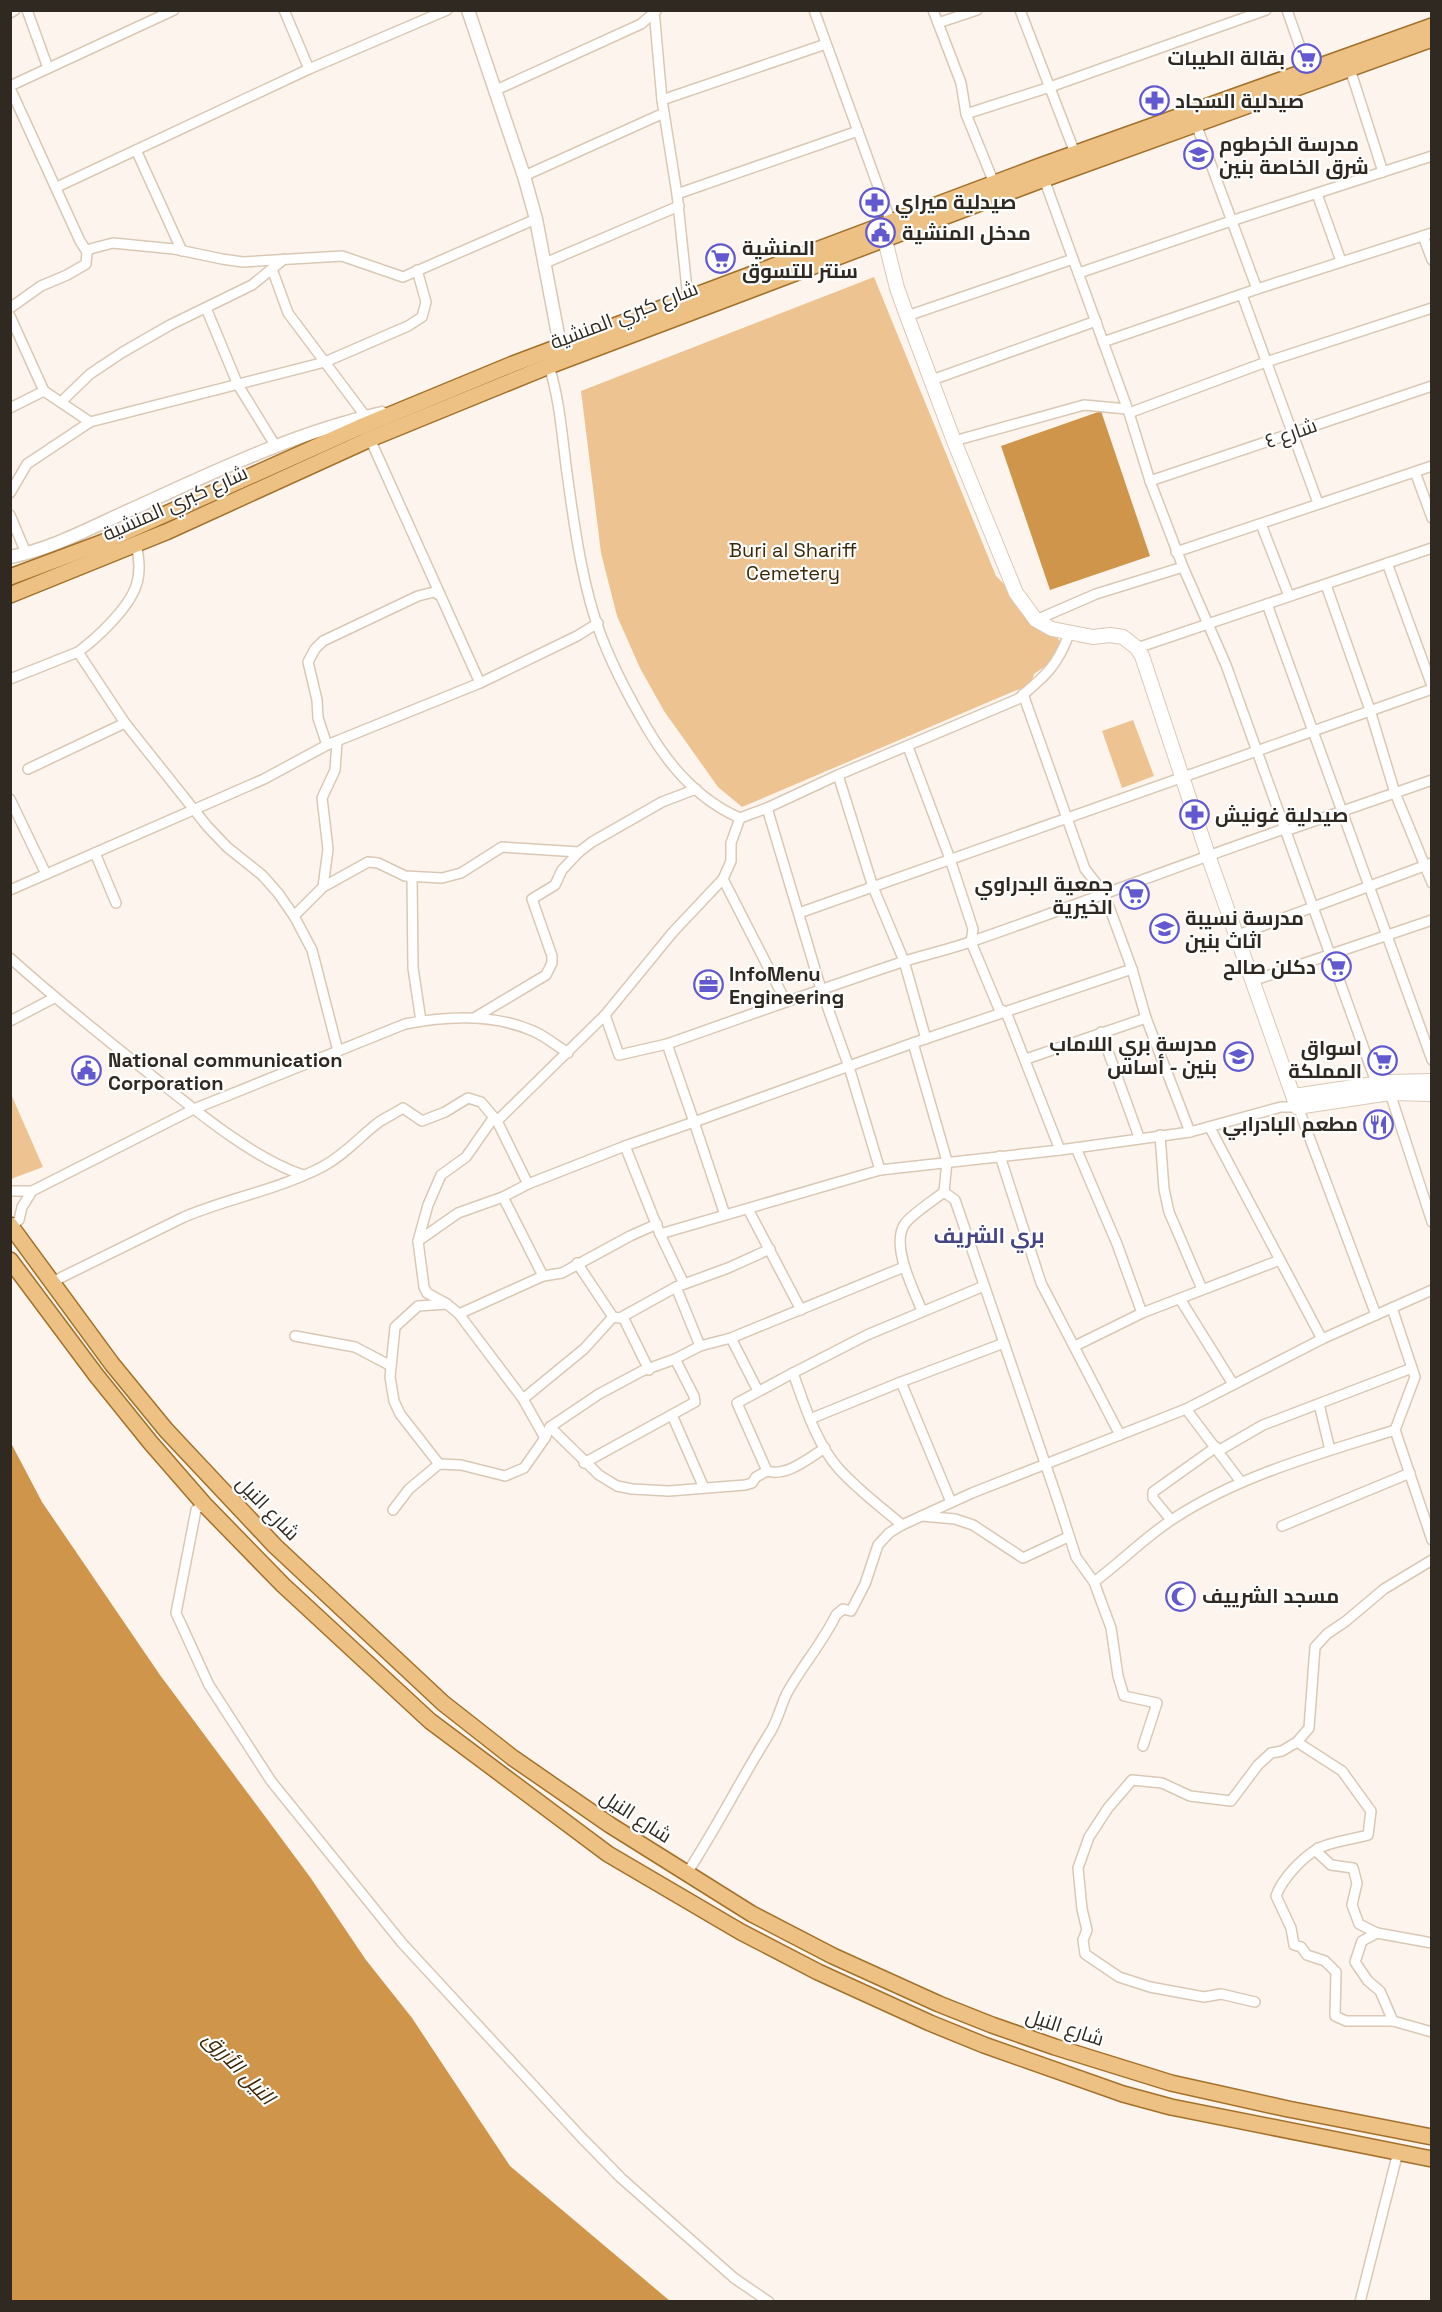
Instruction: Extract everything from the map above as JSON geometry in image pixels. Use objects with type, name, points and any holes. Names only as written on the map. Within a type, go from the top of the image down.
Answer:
[{"type":"main road","name":"شارع كبري المنشية","points":[[10,595],[136,544],[370,439],[889,231],[994,183],[1431,26]]},
{"type":"main road","name":"شارع كبري المنشية","points":[[10,577],[101,543],[403,408],[560,345],[688,299],[1044,179],[1431,39]]},
{"type":"main road","points":[[889,231],[897,288],[954,441],[1016,593],[1036,620],[1069,634],[1094,637],[1116,645],[1132,655],[1144,686],[1156,700]]},
{"type":"main road","points":[[1094,637],[1110,635],[1123,637],[1137,648],[1153,686],[1235,936],[1296,1103],[1431,1081]]},
{"type":"main road","points":[[1388,1088],[1431,1094]]},
{"type":"main road","name":"شارع النيل","points":[[11,1226],[112,1364],[166,1430],[275,1546],[443,1703],[513,1758],[610,1825],[752,1914],[833,1956],[939,2004],[1055,2047],[1171,2083],[1431,2137]]},
{"type":"main road","points":[[10,1260],[96,1375],[204,1504],[283,1586],[430,1721],[598,1846],[684,1900],[818,1972],[930,2024],[984,2045],[1123,2094],[1171,2107],[1431,2159]]},
{"type":"main road","points":[[257,1559],[271,1555],[275,1546]]},
{"type":"main road","points":[[283,1586],[284,1581],[291,1574],[302,1573]]},
{"type":"main road","points":[[572,1826],[584,1819],[585,1808]]},
{"type":"main road","points":[[598,1846],[604,1831],[610,1825]]},
{"type":"street","points":[[10,13],[15,10]]},
{"type":"street","points":[[27,10],[48,68]]},
{"type":"street","points":[[10,308],[41,286],[86,264],[87,252],[10,87],[174,10]]},
{"type":"street","points":[[284,10],[309,69]]},
{"type":"street","points":[[57,186],[309,69],[447,10]]},
{"type":"street","points":[[468,10],[524,176],[536,219],[560,345]]},
{"type":"street","points":[[814,10],[858,131],[889,231]]},
{"type":"street","points":[[933,10],[961,84],[966,114],[994,183]]},
{"type":"street","points":[[938,23],[977,10]]},
{"type":"street","points":[[1020,10],[1075,153]]},
{"type":"street","points":[[966,114],[1050,87],[1266,10]]},
{"type":"street","points":[[1287,10],[1308,70]]},
{"type":"street","points":[[496,90],[641,24],[655,11]]},
{"type":"street","points":[[655,11],[662,100],[679,206],[688,299]]},
{"type":"street","points":[[662,100],[826,44]]},
{"type":"street","points":[[1350,69],[1383,172]]},
{"type":"street","points":[[524,176],[664,113]]},
{"type":"street","points":[[1196,124],[1257,289]]},
{"type":"street","points":[[677,194],[858,131]]},
{"type":"street","points":[[136,150],[182,250]]},
{"type":"street","points":[[1079,273],[1231,220],[1431,156]]},
{"type":"street","points":[[1044,179],[1176,552],[1226,665],[1374,1074],[1388,1088],[1431,1222]]},
{"type":"street","points":[[1317,194],[1341,261]]},
{"type":"street","points":[[545,263],[679,206]]},
{"type":"street","points":[[87,252],[90,249],[113,243],[182,250],[243,262],[342,256],[403,277],[536,219]]},
{"type":"street","points":[[1103,342],[1341,261],[1427,235],[1431,260]]},
{"type":"street","points":[[61,402],[90,375],[123,352],[170,325],[252,285],[284,259]]},
{"type":"street","points":[[907,316],[1073,259]]},
{"type":"street","points":[[272,269],[288,313],[366,417]]},
{"type":"street","points":[[10,493],[27,465],[90,422],[112,415],[146,410],[325,363],[408,327],[422,317],[426,302],[417,270]]},
{"type":"street","points":[[1242,295],[1318,503]]},
{"type":"street","points":[[206,308],[238,385],[275,445]]},
{"type":"street","points":[[954,441],[1084,405],[1128,411],[1266,362],[1431,308]]},
{"type":"street","points":[[10,316],[44,390],[90,422]]},
{"type":"street","points":[[932,380],[1096,321]]},
{"type":"street","points":[[549,366],[561,420],[579,548],[601,636],[630,700],[662,754],[677,772],[716,807],[740,818],[1018,699],[1036,685],[1058,658],[1069,634]]},
{"type":"street","name":"شارع ٤","points":[[1150,481],[1431,386]]},
{"type":"street","points":[[10,408],[44,390]]},
{"type":"street","points":[[10,557],[86,530],[275,445],[347,421],[403,408]]},
{"type":"street","points":[[370,439],[480,683]]},
{"type":"street","points":[[1176,552],[1431,466]]},
{"type":"street","points":[[1416,472],[1431,518]]},
{"type":"street","points":[[10,515],[26,553]]},
{"type":"street","points":[[1261,524],[1289,596]]},
{"type":"street","points":[[10,679],[78,652],[99,637],[136,588],[140,562],[136,544]]},
{"type":"street","points":[[1137,648],[1431,548]]},
{"type":"street","points":[[799,913],[1068,819],[1431,687],[1388,563]]},
{"type":"street","points":[[1036,620],[1096,594],[1183,567]]},
{"type":"street","points":[[1326,585],[1370,710],[1395,793],[1428,864],[1431,883]]},
{"type":"street","points":[[322,887],[328,849],[322,798],[335,770],[332,743],[318,718],[317,700],[308,662],[322,641],[418,596],[434,592],[439,595]]},
{"type":"street","points":[[1267,604],[1431,1060]]},
{"type":"street","points":[[10,890],[264,779],[332,743],[480,683],[577,636],[598,622]]},
{"type":"street","points":[[78,652],[125,723],[217,837],[261,875],[278,893],[294,916],[312,950],[338,1051]]},
{"type":"street","points":[[1023,694],[1085,869],[1104,893],[1132,969],[1146,1018],[1190,1132]]},
{"type":"street","points":[[28,769],[125,723]]},
{"type":"street","points":[[908,747],[950,859],[973,929],[971,942],[999,1009],[1006,1012],[1060,1150]]},
{"type":"street","points":[[838,775],[873,887],[904,961],[926,1039]]},
{"type":"street","points":[[605,1015],[619,1055],[668,1044],[904,961],[971,942],[1159,875],[1208,855],[1284,829],[1291,829],[1431,780]]},
{"type":"street","points":[[473,1018],[546,975],[552,963],[552,956],[532,899],[555,885],[562,870],[579,852],[662,802],[696,789]]},
{"type":"street","points":[[10,799],[46,874]]},
{"type":"street","points":[[766,808],[821,989],[849,1067],[880,1170]]},
{"type":"street","points":[[545,1438],[523,1399],[459,1314],[428,1293],[424,1287],[418,1241],[428,1205],[441,1175],[466,1157],[495,1119],[568,1053],[605,1015],[673,932],[723,879],[731,861],[731,843],[740,818]]},
{"type":"street","points":[[294,916],[322,887],[368,862],[378,863],[412,877],[442,878],[455,875],[502,847],[579,852]]},
{"type":"street","points":[[95,853],[116,903]]},
{"type":"street","points":[[1235,936],[1428,864]]},
{"type":"street","points":[[412,877],[412,968],[421,1021]]},
{"type":"street","points":[[723,879],[786,1002]]},
{"type":"street","points":[[1252,981],[1431,920]]},
{"type":"street","points":[[10,958],[54,998],[194,1109],[269,1160],[303,1176]]},
{"type":"street","points":[[418,1241],[458,1213],[503,1197],[528,1184],[626,1146],[913,1043],[1132,969]]},
{"type":"street","points":[[10,1021],[54,998]]},
{"type":"street","points":[[10,1191],[32,1191],[194,1109],[390,1030],[421,1021],[473,1018],[507,1022],[528,1029],[568,1053]]},
{"type":"street","points":[[1026,1059],[1146,1018]]},
{"type":"street","points":[[1101,1032],[1139,1137]]},
{"type":"street","points":[[913,1043],[947,1161],[944,1192],[904,1224],[900,1240],[904,1267],[922,1311]]},
{"type":"street","points":[[668,1044],[725,1215]]},
{"type":"street","points":[[52,1282],[204,1208],[276,1187],[303,1176],[338,1158],[379,1122],[403,1108],[422,1121],[446,1112],[468,1098],[481,1102],[495,1119],[528,1184]]},
{"type":"street","points":[[660,1234],[880,1170],[1060,1150],[1139,1137],[1190,1132],[1296,1103],[1376,1315]]},
{"type":"street","points":[[1210,1128],[1322,1339]]},
{"type":"street","points":[[1160,1135],[1164,1189],[1169,1212],[1202,1289]]},
{"type":"street","points":[[626,1146],[680,1286],[700,1346]]},
{"type":"street","points":[[1076,1148],[1117,1244],[1142,1313]]},
{"type":"street","points":[[1000,1156],[1041,1283],[1120,1435]]},
{"type":"street","points":[[11,1226],[19,1220],[22,1207],[32,1191]]},
{"type":"street","points":[[944,1192],[955,1200],[1068,1537],[1081,1565],[1094,1582],[1111,1628],[1118,1676],[1124,1696],[1157,1703],[1143,1746]]},
{"type":"street","points":[[503,1197],[543,1276]]},
{"type":"street","points":[[748,1209],[801,1310]]},
{"type":"street","points":[[459,1314],[543,1276],[562,1273],[577,1263],[657,1224]]},
{"type":"street","points":[[523,1399],[584,1349],[618,1317],[680,1286],[770,1249]]},
{"type":"street","points":[[1075,1346],[1142,1313],[1280,1260]]},
{"type":"street","points":[[577,1263],[618,1317],[649,1370]]},
{"type":"street","points":[[393,1510],[409,1489],[439,1464],[461,1464],[506,1476],[525,1468],[550,1427],[615,1385],[700,1346],[731,1338],[904,1267]]},
{"type":"street","points":[[768,1471],[737,1406],[738,1401],[867,1335],[984,1286]]},
{"type":"street","points":[[687,1873],[773,1729],[778,1710],[787,1694],[836,1615],[843,1609],[851,1611],[864,1584],[878,1545],[889,1533],[920,1515],[951,1502],[1186,1409],[1322,1339],[1431,1290]]},
{"type":"street","points":[[1180,1299],[1233,1384]]},
{"type":"street","points":[[439,1464],[400,1414],[394,1401],[390,1377],[396,1327],[418,1306],[447,1304]]},
{"type":"street","points":[[1392,1308],[1414,1377],[1395,1430],[1431,1540]]},
{"type":"street","points":[[295,1336],[355,1347],[391,1366]]},
{"type":"street","points":[[731,1338],[758,1391]]},
{"type":"street","points":[[810,1419],[1004,1343]]},
{"type":"street","points":[[584,1463],[695,1402],[675,1359]]},
{"type":"street","points":[[1171,1520],[1153,1498],[1153,1491],[1217,1449],[1263,1425],[1412,1368]]},
{"type":"street","points":[[793,1373],[810,1419],[838,1468],[902,1525]]},
{"type":"street","points":[[901,1382],[951,1502]]},
{"type":"street","points":[[1319,1404],[1330,1450]]},
{"type":"street","points":[[1186,1409],[1241,1482]]},
{"type":"street","points":[[672,1415],[704,1488]]},
{"type":"street","points":[[550,1427],[598,1475],[617,1486],[632,1489],[669,1491],[732,1487],[752,1483],[756,1477],[768,1471],[775,1473],[793,1468],[825,1448]]},
{"type":"street","points":[[1094,1582],[1171,1520],[1241,1482],[1330,1450],[1395,1430]]},
{"type":"street","points":[[1282,1526],[1410,1473]]},
{"type":"street","points":[[204,1504],[196,1510],[176,1612],[209,1685],[271,1781],[402,1943],[581,2137],[621,2178],[734,2278],[768,2301]]},
{"type":"street","points":[[920,1515],[955,1519],[973,1525],[1023,1558],[1068,1537]]},
{"type":"street","points":[[1255,2002],[1221,1994],[1204,1997],[1150,1987],[1119,1977],[1085,1954],[1083,1940],[1087,1930],[1082,1909],[1078,1868],[1089,1837],[1108,1808],[1132,1780],[1162,1784],[1190,1796],[1231,1801],[1258,1765],[1271,1753],[1282,1751],[1297,1742],[1309,1728],[1315,1647],[1327,1634],[1384,1589],[1431,1560]]},
{"type":"street","points":[[1297,1742],[1341,1771],[1371,1811],[1368,1835],[1318,1848],[1298,1864],[1278,1890],[1276,1896],[1291,1928],[1294,1945],[1301,1947],[1307,1955],[1325,1961],[1336,1972],[1335,2016],[1346,2021],[1393,2021],[1431,2032]]},
{"type":"street","points":[[1318,1848],[1316,1851],[1331,1865],[1353,1868],[1357,1883],[1352,1905],[1359,1924],[1377,1933],[1431,1943]]},
{"type":"street","points":[[1377,1933],[1362,1941],[1355,1962],[1368,1981],[1380,1991],[1393,2021]]},
{"type":"street","points":[[1360,2301],[1398,2152]]},
{"type":"green space","name":"Buri al Shariff Cemetery","points":[[874,277],[996,576],[1069,650],[1034,674],[1031,684],[742,807],[718,787],[664,711],[640,668],[617,616],[601,553],[581,391]]},
{"type":"green space","points":[[1133,720],[1154,776],[1122,788],[1102,731]]},
{"type":"green space","points":[[11,1094],[43,1167],[10,1179]]},
{"type":"water","points":[[1101,411],[1150,556],[1050,590],[1001,446]]},
{"type":"water","name":"النيل الأزرق","points":[[11,1443],[42,1502],[160,1675],[310,1877],[366,1960],[412,2018],[510,2166],[670,2301],[11,2301]]},
{"type":"place","name":"بقالة الطيبات","points":[[1306,58]]},
{"type":"place","name":"صيدلية السجاد","points":[[1154,101]]},
{"type":"place","name":"مدرسة الخرطوم شرق الخاصة بنين","points":[[1198,155]]},
{"type":"place","name":"صيدلية ميراي","points":[[874,202]]},
{"type":"place","name":"مدخل المنشية","points":[[881,233]]},
{"type":"place","name":"المنشية سنتر للتسوق","points":[[721,259]]},
{"type":"place","name":"صيدلية غونيش","points":[[1194,815]]},
{"type":"place","name":"جمعية البدراوي الخيرية","points":[[1134,895]]},
{"type":"place","name":"مدرسة نسيبة اثاث بنين","points":[[1164,929]]},
{"type":"place","name":"دكلن صالح","points":[[1337,967]]},
{"type":"place","name":"InfoMenu Engineering","points":[[708,985]]},
{"type":"place","name":"مدرسة بري اللاماب بنين - أساس","points":[[1238,1056]]},
{"type":"place","name":"اسواق المملكة","points":[[1383,1060]]},
{"type":"place","name":"National communication Corporation","points":[[87,1071]]},
{"type":"place","name":"مطعم البادرابي","points":[[1379,1124]]},
{"type":"place","name":"مسجد الشرييف","points":[[1181,1596]]},
{"type":"district","name":"بري الشريف","points":[[989,1236]]}]
